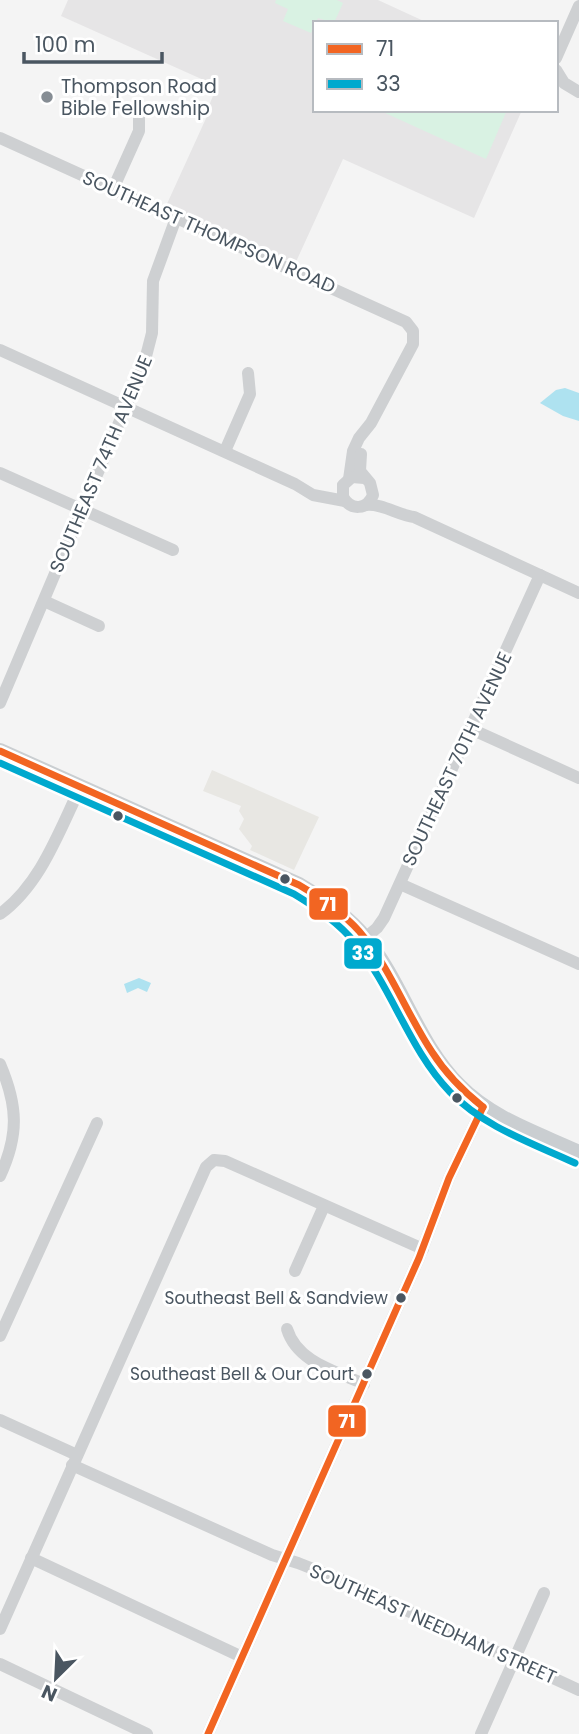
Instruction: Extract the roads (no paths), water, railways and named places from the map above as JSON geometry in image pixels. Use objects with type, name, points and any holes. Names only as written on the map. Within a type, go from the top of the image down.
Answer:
[{"type":"main road","points":[[0,751],[299,885],[342,914],[365,939],[435,1058],[459,1087],[483,1107],[579,1153]]},
{"type":"street","points":[[558,53],[579,6]]},
{"type":"street","points":[[558,74],[564,83],[579,92]]},
{"type":"street","points":[[113,189],[139,131],[139,114]]},
{"type":"street","name":"SOUTHEAST THOMPSON ROAD","points":[[0,138],[406,322],[414,341],[371,423]]},
{"type":"street","name":"SOUTHEAST 74TH AVENUE","points":[[0,703],[151,343],[153,281],[176,218]]},
{"type":"street","points":[[0,350],[225,451],[313,495],[345,500],[355,507],[373,504],[402,516],[414,517]]},
{"type":"street","points":[[225,451],[250,394],[248,373]]},
{"type":"street","points":[[366,505],[373,491],[360,471],[360,458],[370,434],[371,423]]},
{"type":"street","points":[[345,500],[342,493],[355,446],[371,423]]},
{"type":"street","points":[[0,473],[173,550]]},
{"type":"street","points":[[295,484],[307,484],[333,491],[356,476],[364,478]]},
{"type":"street","points":[[373,491],[414,517],[579,593]]},
{"type":"street","name":"SOUTHEAST 70TH AVENUE","points":[[365,939],[380,924],[400,884],[540,575]]},
{"type":"street","points":[[44,601],[99,626]]},
{"type":"street","points":[[471,729],[579,778]]},
{"type":"street","points":[[0,914],[28,888],[81,786]]},
{"type":"street","points":[[400,884],[579,964]]},
{"type":"street","points":[[0,1064],[15,1109],[9,1157],[0,1177]]},
{"type":"street","points":[[208,1734],[423,1250],[449,1178],[483,1107]]},
{"type":"street","points":[[0,1336],[97,1123]]},
{"type":"street","points":[[0,1629],[205,1167],[214,1160],[225,1161],[423,1250]]},
{"type":"street","points":[[295,1271],[324,1206]]},
{"type":"street","points":[[287,1329],[291,1342],[306,1357],[364,1384]]},
{"type":"street","name":"SOUTHEAST NEEDHAM STREET","points":[[0,1420],[75,1460],[272,1555],[342,1581],[579,1690]]},
{"type":"street","points":[[31,1558],[242,1657]]},
{"type":"street","points":[[481,1734],[544,1593]]},
{"type":"street","points":[[0,1664],[147,1734]]},
{"type":"water","points":[[565,388],[579,393],[579,421],[563,416],[540,403],[556,390]]},
{"type":"water","points":[[139,978],[151,983],[147,992],[138,988],[127,993],[124,984]]},
{"type":"place","name":"Thompson Road Bible Fellowship","points":[[47,97]]},
{"type":"place","name":"Southeast Bell & Sandview","points":[[401,1298]]},
{"type":"place","name":"Southeast Bell & Our Court","points":[[367,1374]]}]
